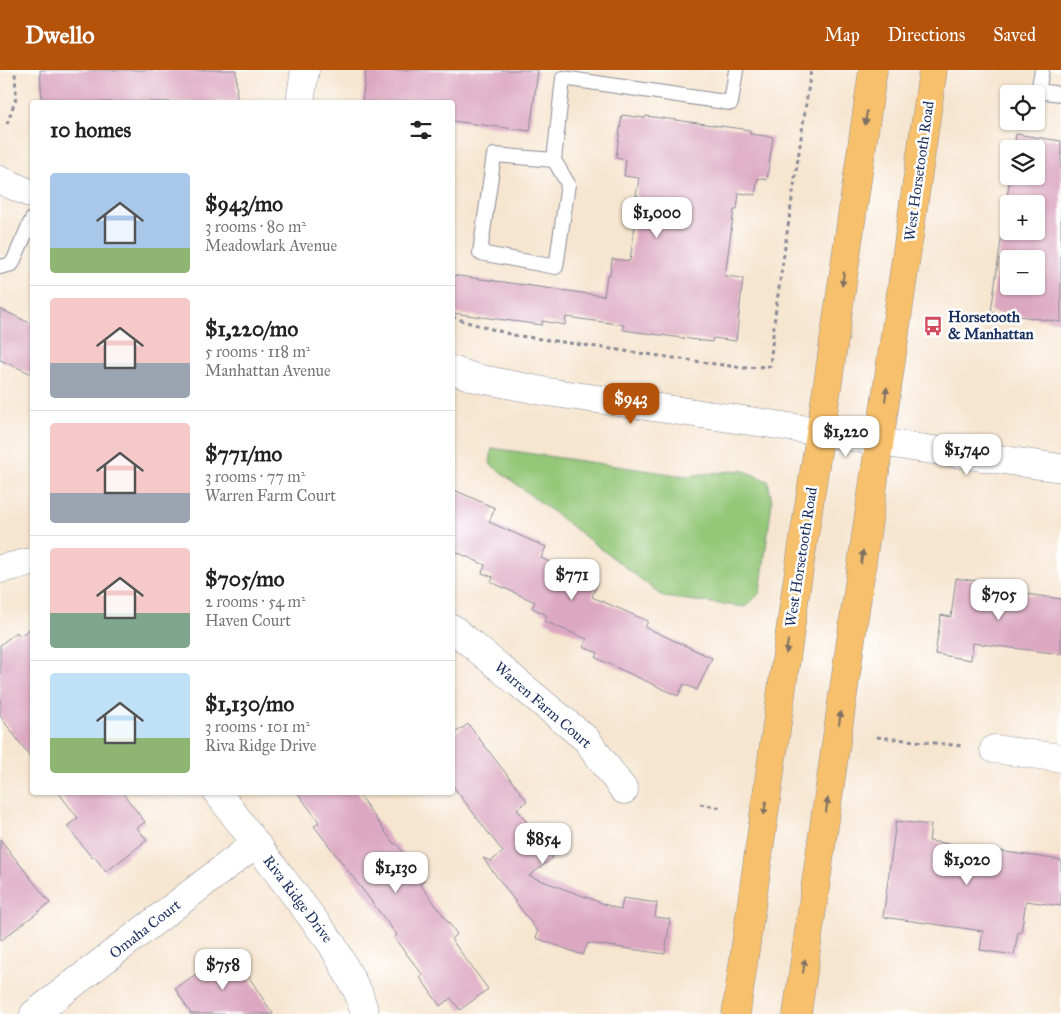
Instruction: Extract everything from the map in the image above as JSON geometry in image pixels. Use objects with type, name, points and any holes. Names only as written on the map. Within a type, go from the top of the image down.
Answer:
[{"type":"main road","name":"West Horsetooth Road","points":[[736,1014],[796,589],[873,70]]},
{"type":"main road","name":"West Horsetooth Road","points":[[797,1014],[933,70]]},
{"type":"street","points":[[300,100],[305,70]]},
{"type":"street","points":[[0,180],[30,193]]},
{"type":"street","points":[[455,371],[476,378],[548,392],[1061,468]]},
{"type":"street","points":[[0,569],[30,562]]},
{"type":"street","name":"Warren Farm Court","points":[[455,630],[586,739],[624,790]]},
{"type":"street","points":[[994,749],[1061,758]]},
{"type":"street","name":"Riva Ridge Drive","points":[[219,795],[332,944],[358,994],[366,1014]]},
{"type":"street","name":"Omaha Court","points":[[34,1014],[255,844]]},
{"type":"lane","points":[[554,160],[494,155],[480,253],[556,266],[568,184],[554,160],[563,74],[731,102],[736,70]]},
{"type":"lane","points":[[1042,70],[1038,91],[1061,94]]},
{"type":"lane","points":[[0,267],[12,264],[30,224]]},
{"type":"path","points":[[7,124],[16,98],[15,70]]},
{"type":"path","points":[[455,317],[470,324],[512,335],[744,368],[771,368],[775,315],[811,70]]},
{"type":"path","points":[[876,738],[994,749]]},
{"type":"path","points":[[700,804],[722,808]]},
{"type":"green space","points":[[492,448],[685,476],[742,470],[768,481],[772,502],[760,593],[745,607],[664,597],[490,464]]},
{"type":"building","points":[[40,70],[236,70],[237,100],[42,100]]},
{"type":"building","points":[[366,70],[538,70],[530,131],[455,121],[455,100],[362,100]]},
{"type":"building","points":[[622,115],[645,118],[646,116],[750,130],[750,134],[773,137],[767,180],[758,178],[755,195],[739,193],[737,210],[734,210],[725,276],[743,278],[736,341],[713,338],[712,342],[623,330],[624,325],[566,317],[565,325],[542,321],[542,325],[455,313],[455,275],[604,296],[607,275],[610,275],[612,259],[630,261],[639,196],[636,196],[639,178],[624,176],[626,160],[616,158]]},
{"type":"building","points":[[1016,134],[1061,141],[1061,322],[991,312],[1001,240],[1045,240],[1045,195],[1007,195],[1009,185],[1045,185],[1045,140],[1015,140]]},
{"type":"building","points":[[0,309],[30,323],[30,373],[0,360]]},
{"type":"building","points":[[455,490],[495,508],[489,522],[546,547],[541,558],[598,583],[592,597],[648,621],[645,627],[712,658],[697,690],[684,684],[678,696],[596,658],[598,653],[583,647],[587,639],[544,621],[547,615],[532,608],[535,602],[491,582],[493,577],[482,573],[485,565],[455,551]]},
{"type":"building","points":[[956,578],[1012,586],[1011,592],[1061,599],[1061,654],[973,643],[971,660],[935,654],[941,615],[951,617]]},
{"type":"building","points":[[30,628],[30,756],[0,716],[0,645],[17,632],[20,636]]},
{"type":"building","points":[[468,724],[527,801],[517,809],[553,858],[529,876],[621,910],[623,898],[657,903],[655,917],[670,919],[665,954],[588,943],[583,955],[536,938],[538,932],[483,858],[491,861],[503,852],[455,789],[455,733]]},
{"type":"building","points":[[60,795],[124,795],[145,822],[137,828],[147,840],[106,872],[94,856],[92,858],[67,826],[78,818]]},
{"type":"building","points":[[299,795],[359,795],[394,844],[396,843],[424,881],[420,884],[457,934],[451,939],[488,989],[460,1010],[451,998],[440,1006],[420,977],[423,975],[394,938],[397,935],[314,826],[319,822]]},
{"type":"building","points":[[896,821],[931,825],[929,841],[1061,860],[1061,906],[1026,901],[1021,933],[1018,932],[1014,955],[980,950],[983,931],[883,917]]},
{"type":"building","points":[[0,839],[50,903],[0,941]]},
{"type":"building","points":[[230,952],[243,968],[273,1014],[191,1014],[175,988]]},
{"type":"place","name":"Horsetooth & Manhattan","points":[[933,326]]}]
